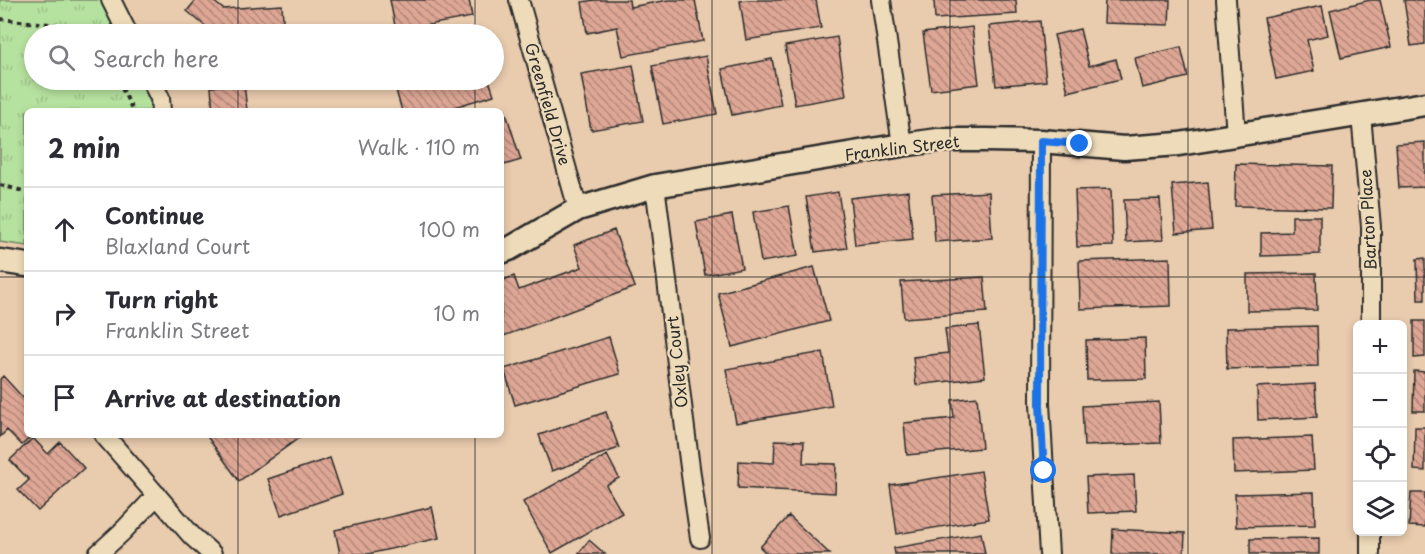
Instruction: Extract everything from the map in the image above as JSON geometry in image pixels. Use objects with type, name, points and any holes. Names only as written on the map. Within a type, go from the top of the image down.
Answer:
[{"type":"street","points":[[111,0],[123,24]]},
{"type":"street","name":"Greenfield Drive","points":[[519,0],[578,209]]},
{"type":"street","points":[[881,0],[902,145]]},
{"type":"street","points":[[1227,0],[1236,135]]},
{"type":"street","points":[[156,90],[160,98],[161,108]]},
{"type":"street","name":"Franklin Street","points":[[504,251],[578,209],[655,186],[902,145],[938,140],[1041,141],[1124,148],[1179,144],[1425,104]]},
{"type":"street","name":"Barton Place","points":[[1361,116],[1371,227],[1371,320]]},
{"type":"street","points":[[1041,141],[1040,405],[1049,554]]},
{"type":"street","name":"Oxley Court","points":[[655,186],[687,453],[700,538]]},
{"type":"street","points":[[0,261],[24,265]]},
{"type":"street","points":[[107,438],[192,536],[212,554]]},
{"type":"street","points":[[98,554],[157,495]]},
{"type":"street","points":[[1370,536],[1370,554]]},
{"type":"path","points":[[0,19],[49,24]]},
{"type":"path","points":[[123,90],[132,108]]},
{"type":"path","points":[[0,185],[24,191]]},
{"type":"green space","points":[[0,0],[109,0],[121,24],[24,24],[24,90],[153,90],[160,108],[24,108],[24,246],[0,242]]},
{"type":"building","points":[[196,0],[212,0],[223,9],[282,5],[283,24],[203,24],[187,11]]},
{"type":"building","points":[[390,0],[469,0],[472,17],[434,24],[395,24]]},
{"type":"building","points":[[629,0],[630,7],[668,0],[695,0],[703,41],[623,56],[617,27],[587,33],[582,2]]},
{"type":"building","points":[[816,0],[821,28],[746,40],[740,1]]},
{"type":"building","points":[[934,0],[1016,0],[1017,14],[935,19]]},
{"type":"building","points":[[1105,0],[1170,0],[1169,25],[1104,23]]},
{"type":"building","points":[[1370,0],[1380,0],[1391,47],[1341,58],[1330,10]]},
{"type":"building","points":[[1404,0],[1425,0],[1425,44],[1411,46]]},
{"type":"building","points":[[1322,6],[1328,35],[1307,40],[1314,71],[1276,79],[1264,18]]},
{"type":"building","points":[[1040,21],[1046,81],[996,86],[989,26]]},
{"type":"building","points":[[972,27],[979,84],[931,90],[923,33]]},
{"type":"building","points":[[1080,29],[1089,66],[1116,59],[1121,79],[1068,92],[1054,35]]},
{"type":"building","points":[[837,37],[846,96],[795,105],[785,46]]},
{"type":"building","points":[[1181,47],[1188,77],[1142,88],[1135,58]]},
{"type":"building","points":[[706,56],[717,114],[663,124],[652,66]]},
{"type":"building","points":[[772,59],[781,105],[732,115],[722,69]]},
{"type":"building","points":[[633,65],[643,121],[591,130],[581,74]]},
{"type":"building","points":[[211,90],[245,90],[247,108],[213,108]]},
{"type":"building","points":[[396,90],[492,90],[494,95],[451,108],[401,108]]},
{"type":"building","points":[[504,110],[521,160],[504,165]]},
{"type":"building","points":[[1425,142],[1425,187],[1399,188],[1396,144]]},
{"type":"building","points":[[1236,164],[1332,166],[1331,208],[1235,206]]},
{"type":"building","points":[[1208,182],[1212,230],[1176,233],[1172,185]]},
{"type":"building","points":[[1111,189],[1113,246],[1077,247],[1075,190]]},
{"type":"building","points":[[908,191],[913,239],[855,245],[850,198]]},
{"type":"building","points":[[838,192],[847,248],[815,252],[806,197]]},
{"type":"building","points":[[989,192],[992,238],[935,242],[932,195]]},
{"type":"building","points":[[1160,199],[1163,240],[1126,242],[1124,200]]},
{"type":"building","points":[[789,206],[798,256],[761,262],[753,212]]},
{"type":"building","points":[[732,215],[742,268],[705,275],[696,222]]},
{"type":"building","points":[[1292,216],[1320,216],[1320,254],[1261,256],[1261,233],[1292,232]]},
{"type":"building","points":[[614,230],[635,287],[504,336],[504,280],[514,276],[519,290],[582,267],[574,245]]},
{"type":"building","points":[[1170,258],[1171,306],[1080,309],[1079,261]]},
{"type":"building","points":[[1425,258],[1425,300],[1418,300],[1417,259]]},
{"type":"building","points":[[814,267],[829,321],[732,347],[718,293]]},
{"type":"building","points":[[1316,273],[1317,310],[1247,311],[1247,274]]},
{"type":"building","points":[[984,277],[987,312],[904,318],[901,282]]},
{"type":"building","points":[[1414,321],[1425,321],[1425,357],[1414,358]]},
{"type":"building","points":[[979,325],[985,377],[916,385],[913,357],[948,353],[945,329]]},
{"type":"building","points":[[1317,326],[1318,366],[1227,369],[1226,328]]},
{"type":"building","points":[[609,337],[620,374],[515,405],[504,369]]},
{"type":"building","points":[[1145,338],[1146,379],[1087,380],[1086,340]]},
{"type":"building","points":[[823,352],[832,406],[736,423],[726,369]]},
{"type":"building","points":[[1414,371],[1425,372],[1425,411],[1413,411]]},
{"type":"building","points":[[3,376],[24,399],[24,438],[30,438],[22,445],[7,430],[0,437],[0,379]]},
{"type":"building","points":[[1315,384],[1317,417],[1258,420],[1257,387]]},
{"type":"building","points":[[977,397],[982,448],[907,455],[904,423],[954,418],[952,400]]},
{"type":"building","points":[[1159,402],[1161,443],[1084,446],[1082,406]]},
{"type":"building","points":[[606,412],[619,448],[552,471],[539,435]]},
{"type":"building","points":[[1415,427],[1425,427],[1425,471],[1414,470]]},
{"type":"building","points":[[1312,437],[1314,470],[1234,473],[1233,440]]},
{"type":"building","points":[[33,438],[48,454],[60,442],[84,468],[38,511],[18,490],[29,480],[10,460]]},
{"type":"building","points":[[208,438],[299,438],[239,481]]},
{"type":"building","points":[[775,440],[804,441],[803,463],[836,464],[835,493],[738,488],[739,461],[774,463]]},
{"type":"building","points":[[607,455],[619,478],[606,485],[622,513],[552,553],[523,502]]},
{"type":"building","points":[[330,458],[342,494],[281,515],[268,479]]},
{"type":"building","points":[[981,471],[989,519],[897,534],[890,485]]},
{"type":"building","points":[[1134,475],[1136,511],[1088,513],[1086,477]]},
{"type":"building","points":[[1314,492],[1315,525],[1236,527],[1235,494]]},
{"type":"building","points":[[1411,493],[1425,493],[1425,527],[1409,526]]},
{"type":"building","points":[[432,507],[439,538],[368,554],[340,554],[335,530]]},
{"type":"building","points":[[789,516],[830,554],[767,554],[760,547]]},
{"type":"building","points":[[1113,529],[1185,533],[1184,554],[1112,554]]},
{"type":"building","points":[[981,533],[985,554],[895,554],[894,548]]},
{"type":"building","points":[[1319,538],[1319,554],[1250,554],[1250,539]]},
{"type":"building","points":[[589,540],[605,554],[578,554]]},
{"type":"route","points":[[1044,471],[1040,405],[1041,141],[1080,144]]}]
